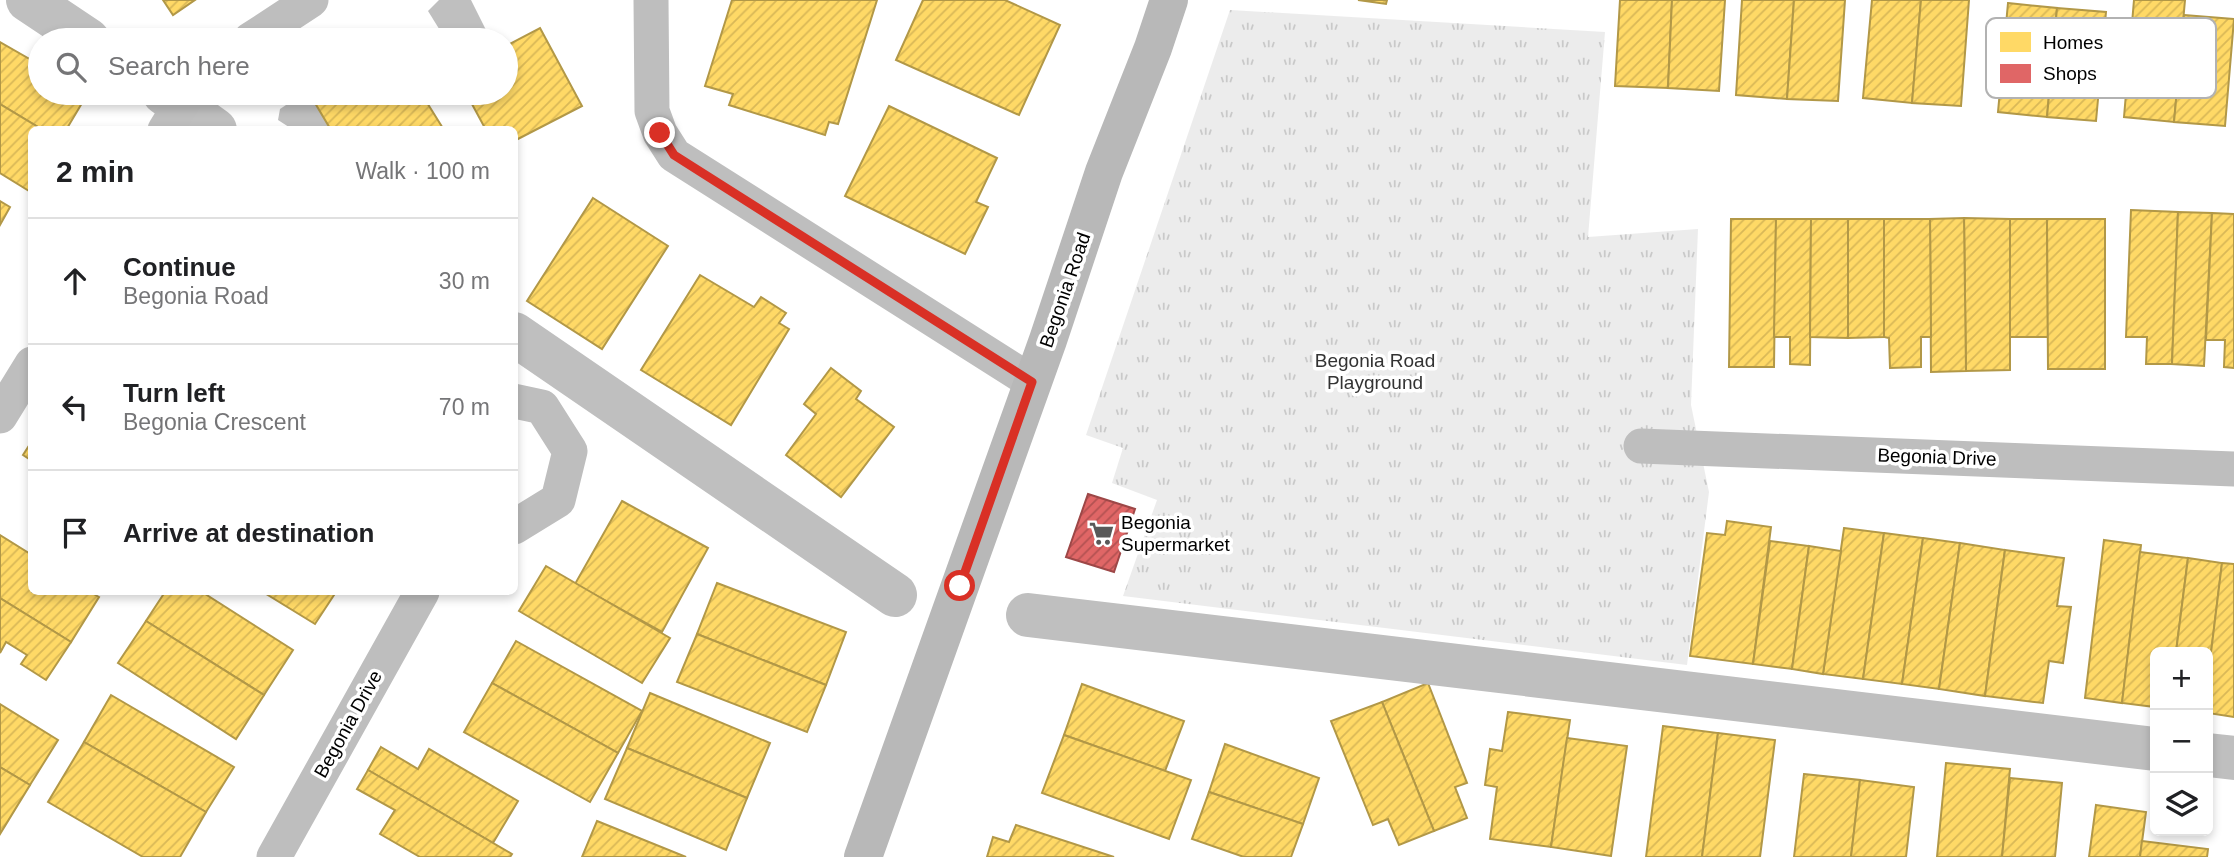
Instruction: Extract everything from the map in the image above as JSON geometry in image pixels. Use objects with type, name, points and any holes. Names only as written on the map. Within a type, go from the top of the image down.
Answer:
[{"type":"street","points":[[268,28],[311,0]]},
{"type":"street","points":[[651,0],[652,111],[660,133],[674,155],[1032,382]]},
{"type":"street","name":"Begonia Road","points":[[863,857],[1048,340],[1104,172],[1169,0]]},
{"type":"street","points":[[0,416],[28,370]]},
{"type":"street","points":[[518,402],[542,407],[570,451],[558,500],[518,525]]},
{"type":"street","name":"Begonia Drive","points":[[1641,446],[2234,469]]},
{"type":"street","name":"Begonia Drive","points":[[274,857],[420,595]]},
{"type":"green space","name":"Begonia Road Playground","points":[[1230,10],[1605,32],[1588,237],[1698,229],[1691,405],[1709,492],[1687,665],[1123,596],[1157,500],[1112,483],[1123,448],[1086,435]]},
{"type":"shaded area","points":[[439,0],[471,0],[485,28],[439,28],[428,11]]},
{"type":"shaded area","points":[[286,105],[316,105],[329,126],[287,126],[278,120],[280,109]]},
{"type":"building: Homes","points":[[163,0],[195,0],[173,15]]},
{"type":"building: Homes","points":[[732,0],[877,0],[838,124],[829,122],[825,135],[729,105],[733,94],[705,86]]},
{"type":"building: Homes","points":[[923,0],[1005,0],[1060,25],[1019,115],[896,60]]},
{"type":"building: Homes","points":[[1358,0],[1387,0],[1386,4]]},
{"type":"building: Homes","points":[[1620,0],[1672,0],[1668,88],[1615,86]]},
{"type":"building: Homes","points":[[1672,0],[1725,0],[1719,91],[1668,88]]},
{"type":"building: Homes","points":[[1742,0],[1794,0],[1787,99],[1736,95]]},
{"type":"building: Homes","points":[[1794,0],[1845,0],[1838,101],[1787,99]]},
{"type":"building: Homes","points":[[1872,0],[1921,0],[1912,103],[1863,98]]},
{"type":"building: Homes","points":[[1921,0],[1969,0],[1961,106],[1912,103]]},
{"type":"building: Homes","points":[[2134,0],[2185,0],[2183,18],[2132,18]]},
{"type":"building: Homes","points":[[2008,3],[2057,8],[2056,18],[2007,18]]},
{"type":"building: Homes","points":[[2057,8],[2106,12],[2105,18],[2056,18]]},
{"type":"building: Homes","points":[[2184,15],[2234,19],[2225,126],[2174,122],[2176,98],[2216,98],[2216,18],[2184,18]]},
{"type":"building: Homes","points":[[540,28],[582,106],[518,139],[518,126],[484,126],[472,105],[518,105],[518,40]]},
{"type":"building: Homes","points":[[0,42],[28,58],[28,105],[81,105],[68,126],[36,126],[0,104]]},
{"type":"building: Homes","points":[[1999,98],[2049,98],[2047,117],[1998,112]]},
{"type":"building: Homes","points":[[2049,98],[2098,98],[2096,121],[2047,117]]},
{"type":"building: Homes","points":[[2126,98],[2176,98],[2174,122],[2124,117]]},
{"type":"building: Homes","points":[[0,104],[36,126],[28,126],[28,190],[0,173]]},
{"type":"building: Homes","points":[[316,105],[428,105],[442,126],[329,126]]},
{"type":"building: Homes","points":[[889,106],[997,158],[976,202],[988,207],[965,254],[845,196]]},
{"type":"building: Homes","points":[[593,198],[668,246],[602,349],[527,301]]},
{"type":"building: Homes","points":[[0,201],[10,207],[0,225]]},
{"type":"building: Homes","points":[[2131,210],[2178,212],[2172,364],[2146,364],[2147,337],[2126,337]]},
{"type":"building: Homes","points":[[2178,212],[2212,213],[2204,366],[2172,364]]},
{"type":"building: Homes","points":[[2212,213],[2234,214],[2234,368],[2224,367],[2225,340],[2206,340]]},
{"type":"building: Homes","points":[[1964,218],[2010,219],[2010,370],[1966,371]]},
{"type":"building: Homes","points":[[1964,218],[1966,371],[1931,372],[1930,219]]},
{"type":"building: Homes","points":[[1731,219],[1776,219],[1774,367],[1729,367]]},
{"type":"building: Homes","points":[[1776,219],[1811,219],[1810,365],[1790,364],[1790,337],[1774,337]]},
{"type":"building: Homes","points":[[1811,219],[1848,219],[1848,338],[1810,337]]},
{"type":"building: Homes","points":[[1848,219],[1884,219],[1884,337],[1848,338]]},
{"type":"building: Homes","points":[[1884,219],[1930,219],[1931,337],[1921,337],[1921,367],[1890,368],[1889,338],[1884,337]]},
{"type":"building: Homes","points":[[2010,219],[2047,219],[2048,337],[2010,337]]},
{"type":"building: Homes","points":[[2047,219],[2105,219],[2105,369],[2048,369]]},
{"type":"building: Homes","points":[[700,275],[754,307],[761,297],[786,313],[779,323],[789,329],[731,425],[641,370]]},
{"type":"building: Homes","points":[[831,368],[861,391],[856,399],[894,427],[841,497],[786,455],[816,414],[804,404]]},
{"type":"building: Homes","points":[[622,501],[708,548],[662,632],[575,584]]},
{"type":"building: Homes","points":[[1727,521],[1771,527],[1753,664],[1690,656],[1707,533],[1725,535]]},
{"type":"building: Homes","points":[[1844,528],[1884,533],[1863,679],[1823,674]]},
{"type":"building: Homes","points":[[1884,533],[1923,538],[1902,684],[1863,679]]},
{"type":"building: Homes","points":[[0,535],[28,552],[28,595],[99,597],[71,642],[0,598]]},
{"type":"building: Homes","points":[[1923,538],[1960,543],[1939,689],[1902,684]]},
{"type":"building: Homes","points":[[2104,540],[2141,545],[2122,703],[2085,698]]},
{"type":"building: Homes","points":[[1770,541],[1809,546],[1792,669],[1753,664]]},
{"type":"building: Homes","points":[[1960,543],[2005,550],[1985,696],[1939,689]]},
{"type":"building: Homes","points":[[1809,546],[1841,551],[1823,674],[1792,669]]},
{"type":"building: Homes","points":[[2005,550],[2064,558],[2057,606],[2071,607],[2063,663],[2049,661],[2043,703],[1985,696]]},
{"type":"building: Homes","points":[[2140,552],[2188,558],[2177,647],[2150,647],[2150,706],[2122,703]]},
{"type":"building: Homes","points":[[2188,558],[2222,563],[2212,647],[2177,647]]},
{"type":"building: Homes","points":[[2222,563],[2234,564],[2234,717],[2213,714],[2212,647]]},
{"type":"building: Homes","points":[[546,566],[670,638],[642,683],[519,611]]},
{"type":"building: Homes","points":[[717,583],[846,632],[826,685],[697,634]]},
{"type":"building: Homes","points":[[163,595],[207,595],[293,650],[264,695],[146,621]]},
{"type":"building: Homes","points":[[268,595],[334,595],[315,624]]},
{"type":"building: Homes","points":[[0,598],[71,642],[46,680],[21,664],[27,655],[6,642],[0,653]]},
{"type":"building: Homes","points":[[146,621],[264,695],[236,739],[118,663]]},
{"type":"building: Homes","points":[[697,634],[826,685],[807,732],[677,682]]},
{"type":"building: Homes","points":[[516,641],[642,711],[618,753],[492,683]]},
{"type":"building: Homes","points":[[492,683],[618,753],[590,802],[464,732]]},
{"type":"building: Homes","points":[[1428,683],[1467,783],[1455,787],[1467,818],[1434,831],[1382,702]]},
{"type":"building: Homes","points":[[1082,684],[1184,721],[1165,771],[1064,735]]},
{"type":"building: Homes","points":[[650,693],[770,743],[747,798],[627,748]]},
{"type":"building: Homes","points":[[111,695],[234,767],[206,812],[84,742]]},
{"type":"building: Homes","points":[[1382,702],[1434,831],[1399,845],[1388,819],[1373,825],[1331,721]]},
{"type":"building: Homes","points":[[0,704],[58,740],[30,785],[0,767]]},
{"type":"building: Homes","points":[[1508,712],[1570,720],[1551,847],[1490,839],[1497,787],[1485,785],[1490,749],[1502,751]]},
{"type":"building: Homes","points":[[1663,726],[1718,733],[1702,857],[1646,857]]},
{"type":"building: Homes","points":[[1718,733],[1775,740],[1760,857],[1702,857]]},
{"type":"building: Homes","points":[[1064,735],[1191,780],[1169,839],[1042,793]]},
{"type":"building: Homes","points":[[1567,738],[1627,746],[1611,856],[1551,847]]},
{"type":"building: Homes","points":[[84,742],[206,812],[180,857],[143,857],[48,802]]},
{"type":"building: Homes","points":[[1225,744],[1319,778],[1303,824],[1209,792]]},
{"type":"building: Homes","points":[[381,747],[418,769],[429,749],[518,801],[493,843],[368,770]]},
{"type":"building: Homes","points":[[627,748],[747,798],[726,850],[605,799]]},
{"type":"building: Homes","points":[[1946,763],[2010,769],[2002,857],[1937,857]]},
{"type":"building: Homes","points":[[0,767],[30,785],[0,834]]},
{"type":"building: Homes","points":[[368,770],[512,854],[510,857],[420,857],[380,834],[395,810],[357,789]]},
{"type":"building: Homes","points":[[1804,774],[1860,780],[1851,857],[1794,857]]},
{"type":"building: Homes","points":[[2010,778],[2062,783],[2055,857],[2002,857]]},
{"type":"building: Homes","points":[[1860,780],[1914,787],[1906,857],[1851,857]]},
{"type":"building: Homes","points":[[1209,792],[1303,824],[1291,857],[1244,857],[1192,839]]},
{"type":"building: Homes","points":[[2096,805],[2146,812],[2140,857],[2089,857]]},
{"type":"building: Homes","points":[[597,821],[686,857],[582,857]]},
{"type":"building: Homes","points":[[1016,825],[1114,857],[987,857],[993,837],[1009,842]]},
{"type":"building: Homes","points":[[2142,841],[2208,849],[2207,857],[2140,857]]},
{"type":"building: Shops","name":"Begonia Supermarket","points":[[1088,494],[1135,509],[1114,572],[1066,557]]},
{"type":"waterway","points":[[28,0],[70,28]]},
{"type":"waterway","points":[[181,105],[209,126]]},
{"type":"waterway","points":[[518,337],[895,595]]},
{"type":"waterway","points":[[1028,615],[2150,748]]},
{"type":"waterway","points":[[2213,756],[2234,758]]},
{"type":"place","name":"Begonia Supermarket","points":[[1101,533]]},
{"type":"route","points":[[660,133],[674,155],[1032,382],[960,586]]}]
